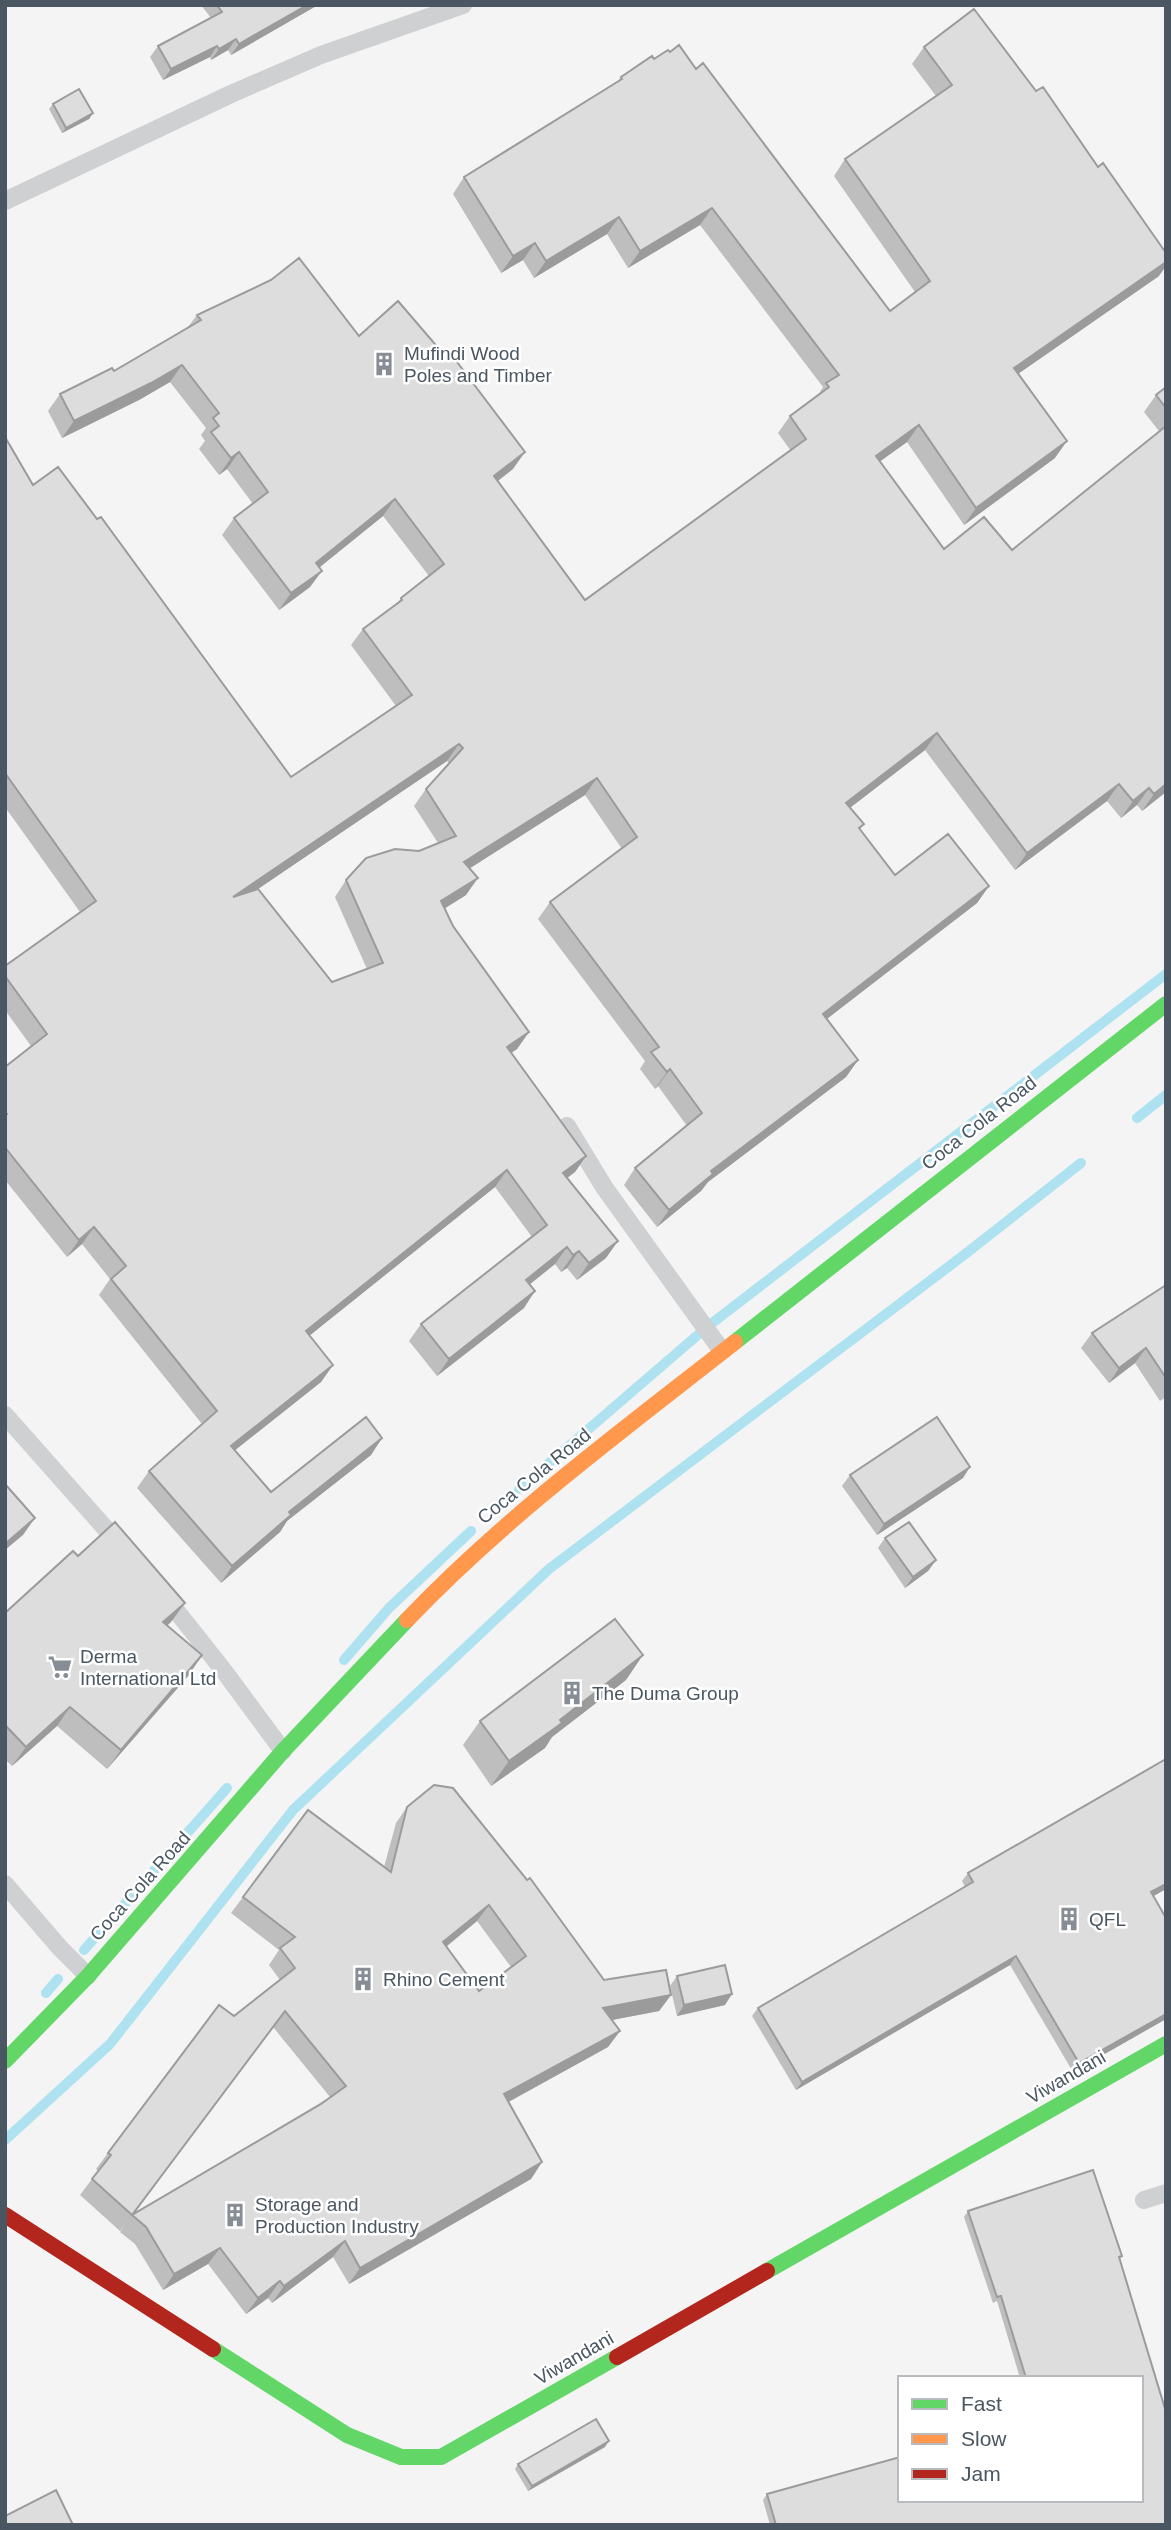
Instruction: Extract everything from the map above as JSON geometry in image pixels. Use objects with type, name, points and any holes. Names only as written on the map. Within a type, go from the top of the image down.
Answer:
[{"type":"main road","name":"Coca Cola Road","points":[[5,2062],[88,1976],[283,1751],[452,1573],[522,1511],[722,1351],[1166,1004]]},
{"type":"main road","name":"Viwandani","points":[[5,2215],[347,2435],[401,2457],[441,2457],[1166,2044]]},
{"type":"lane","points":[[5,201],[231,94],[321,55],[463,5]]},
{"type":"lane","points":[[567,1126],[604,1187],[722,1351]]},
{"type":"lane","points":[[5,1415],[135,1561]]},
{"type":"lane","points":[[153,1582],[202,1642],[283,1751]]},
{"type":"lane","points":[[5,1884],[88,1976]]},
{"type":"lane","points":[[1144,2200],[1166,2193]]},
{"type":"building","points":[[217,5],[307,5],[239,44],[236,39],[171,69],[158,46],[222,12]]},
{"type":"building","points":[[974,9],[1036,91],[1043,87],[1098,167],[1103,163],[1166,253],[1166,262],[1014,368],[1067,441],[976,508],[919,425],[876,456],[944,549],[984,517],[1012,550],[1166,426],[1166,784],[1154,794],[1149,788],[1133,801],[1119,784],[1027,853],[937,733],[846,803],[864,824],[859,828],[895,875],[948,834],[989,886],[823,1014],[858,1060],[711,1171],[713,1174],[669,1210],[635,1168],[702,1113],[670,1069],[667,1072],[651,1052],[659,1047],[550,902],[637,837],[597,778],[464,862],[478,878],[441,901],[453,926],[529,1032],[507,1047],[586,1156],[563,1173],[618,1241],[589,1263],[579,1251],[573,1255],[567,1247],[526,1280],[535,1291],[449,1359],[421,1324],[547,1225],[507,1170],[306,1331],[333,1365],[231,1446],[271,1492],[366,1417],[382,1438],[289,1512],[291,1515],[232,1566],[149,1471],[217,1411],[111,1279],[126,1266],[94,1227],[79,1240],[7,1150],[5,1152],[5,1067],[47,1034],[5,976],[5,966],[96,901],[5,773],[5,437],[33,485],[58,467],[97,519],[101,517],[291,777],[412,695],[363,629],[444,564],[395,499],[316,563],[322,571],[291,593],[234,518],[268,492],[239,452],[231,458],[211,432],[219,426],[213,418],[219,413],[182,365],[74,421],[60,394],[112,368],[114,371],[201,320],[197,315],[271,280],[299,258],[359,336],[398,301],[446,357],[451,354],[525,452],[494,476],[585,600],[806,439],[790,416],[829,387],[826,383],[839,375],[712,208],[640,251],[619,217],[546,261],[535,243],[513,256],[464,177],[622,79],[621,77],[652,56],[654,59],[679,45],[696,69],[703,63],[890,311],[930,281],[845,159],[952,85],[924,47]],"holes":[[[459,744],[463,748],[426,789],[456,836],[419,851],[395,849],[366,858],[346,880],[383,963],[332,982],[258,889],[233,897]]]},
{"type":"building","points":[[79,89],[93,113],[66,128],[53,104]]},
{"type":"building","points":[[1166,387],[1166,408],[1156,395]]},
{"type":"building","points":[[1166,1285],[1166,1378],[1146,1348],[1119,1368],[1092,1333]]},
{"type":"building","points":[[937,1417],[970,1467],[884,1524],[850,1475]]},
{"type":"building","points":[[5,1484],[35,1518],[5,1544]]},
{"type":"building","points":[[115,1522],[185,1603],[163,1622],[202,1655],[121,1750],[70,1707],[26,1747],[5,1725],[5,1613],[73,1551],[78,1556]]},
{"type":"building","points":[[909,1522],[936,1560],[913,1577],[885,1538]]},
{"type":"building","points":[[615,1619],[643,1655],[560,1720],[562,1723],[509,1761],[480,1721]]},
{"type":"building","name":"QFL","points":[[1166,1759],[1166,1884],[1151,1892],[1166,1918],[1166,2014],[1079,2063],[1016,1956],[802,2082],[758,2008],[973,1882],[968,1873]]},
{"type":"building","points":[[434,1785],[453,1788],[527,1880],[530,1878],[604,1980],[666,1970],[671,1995],[603,2008],[620,2031],[504,2094],[542,2162],[360,2268],[345,2241],[284,2286],[280,2281],[258,2298],[220,2248],[174,2274],[146,2227],[132,2215],[92,2179],[111,2155],[108,2153],[219,2005],[234,2016],[295,1968],[280,1948],[295,1937],[243,1897],[308,1810],[391,1872],[407,1807]],"holes":[[[489,1905],[526,1956],[479,1991],[443,1942]],[[285,2011],[346,2086],[321,2104],[132,2215]]]},
{"type":"building","points":[[725,1965],[732,1994],[684,2005],[677,1976]]},
{"type":"building","points":[[1093,2170],[1122,2256],[1119,2257],[1166,2412],[1166,2525],[776,2525],[767,2494],[898,2458],[898,2502],[1143,2502],[1143,2376],[1025,2376],[1001,2296],[997,2297],[968,2211]]},
{"type":"building","points":[[596,2419],[609,2441],[532,2486],[518,2464]]},
{"type":"building","points":[[56,2490],[73,2525],[5,2525],[5,2516]]},
{"type":"waterway","points":[[519,1489],[707,1327],[1166,974]]},
{"type":"waterway","points":[[1137,1118],[1166,1095]]},
{"type":"waterway","points":[[5,2140],[110,2044],[293,1810],[549,1569],[964,1255],[1081,1163]]},
{"type":"waterway","points":[[344,1660],[389,1608],[471,1531]]},
{"type":"waterway","points":[[84,1950],[227,1788]]},
{"type":"waterway","points":[[46,1993],[58,1979]]},
{"type":"traffic: fast","points":[[735,1342],[1166,1004]]},
{"type":"traffic: fast","points":[[5,2061],[88,1976],[283,1751],[407,1620]]},
{"type":"traffic: fast","points":[[767,2271],[1166,2044]]},
{"type":"traffic: fast","points":[[213,2349],[347,2435],[401,2457],[441,2457],[617,2357]]},
{"type":"traffic: slow","points":[[407,1620],[524,1510],[735,1342]]},
{"type":"traffic: jam","points":[[5,2215],[213,2349]]},
{"type":"traffic: jam","points":[[617,2357],[767,2271]]},
{"type":"place","name":"Mufindi Wood Poles and Timber","points":[[384,364]]},
{"type":"place","name":"Derma International Ltd","points":[[60,1667]]},
{"type":"place","name":"The Duma Group","points":[[572,1693]]},
{"type":"place","name":"QFL","points":[[1069,1919]]},
{"type":"place","name":"Rhino Cement","points":[[363,1979]]},
{"type":"place","name":"Storage and Production Industry","points":[[235,2215]]}]
